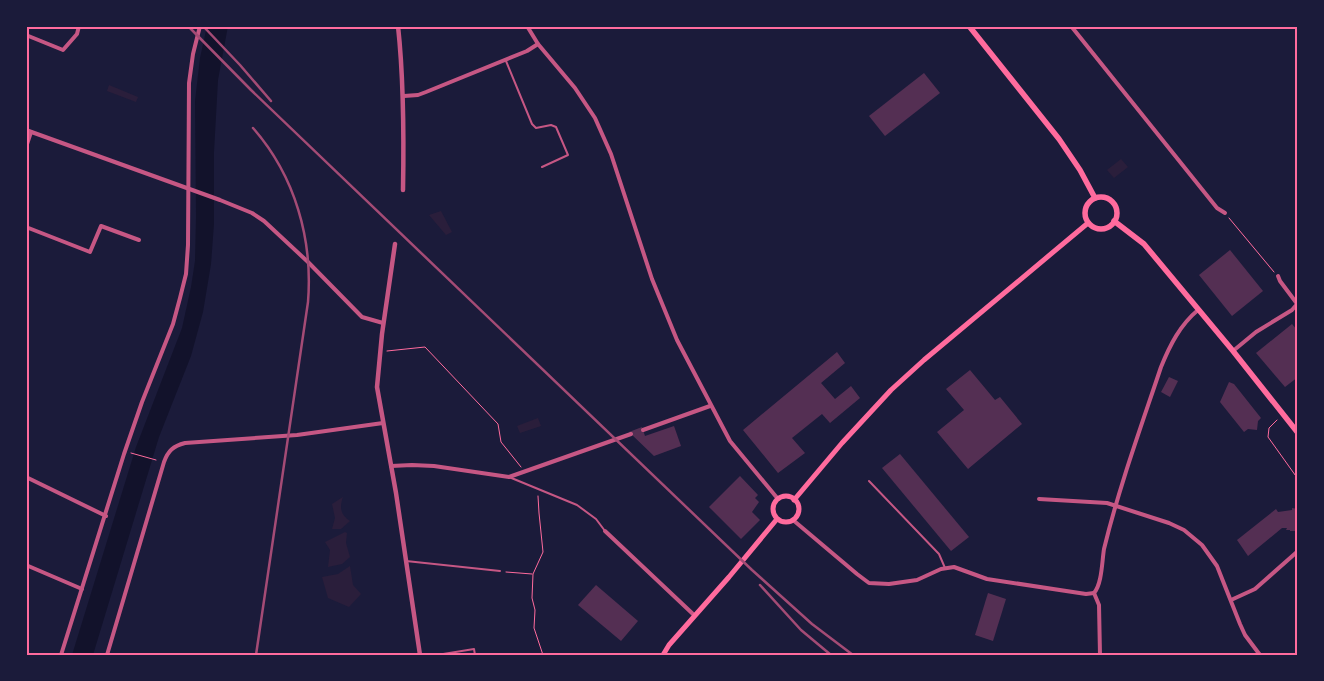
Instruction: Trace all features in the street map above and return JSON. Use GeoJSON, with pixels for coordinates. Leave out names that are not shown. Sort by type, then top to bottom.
{"type":"FeatureCollection","features":[{"type":"Feature","properties":{"kind":"main road"},"geometry":{"type":"LineString","coordinates":[[972,27],[1059,139],[1080,170],[1095,198]]}},
{"type":"Feature","properties":{"kind":"main road"},"geometry":{"type":"LineString","coordinates":[[1101,197],[1111,201],[1117,211],[1114,222],[1104,229],[1095,228],[1088,223],[1086,218],[1088,204],[1095,198],[1101,197]]}},
{"type":"Feature","properties":{"kind":"main road"},"geometry":{"type":"LineString","coordinates":[[1114,222],[1144,244],[1298,433]]}},
{"type":"Feature","properties":{"kind":"main road"},"geometry":{"type":"LineString","coordinates":[[794,500],[842,443],[891,390],[924,360],[1088,223]]}},
{"type":"Feature","properties":{"kind":"main road"},"geometry":{"type":"LineString","coordinates":[[786,496],[794,500],[798,505],[798,512],[793,520],[785,522],[777,519],[773,509],[774,503],[786,496]]}},
{"type":"Feature","properties":{"kind":"main road"},"geometry":{"type":"LineString","coordinates":[[663,655],[694,615],[735,570],[777,519]]}},
{"type":"Feature","properties":{"kind":"street"},"geometry":{"type":"LineString","coordinates":[[26,35],[63,50],[77,34],[79,26]]}},
{"type":"Feature","properties":{"kind":"street"},"geometry":{"type":"LineString","coordinates":[[61,655],[124,454],[173,324],[186,274],[191,189],[189,83],[193,54],[200,26]]}},
{"type":"Feature","properties":{"kind":"street"},"geometry":{"type":"LineString","coordinates":[[398,26],[404,96],[403,190]]}},
{"type":"Feature","properties":{"kind":"street"},"geometry":{"type":"LineString","coordinates":[[527,26],[538,44],[587,104],[605,138],[661,302],[677,340],[710,406],[736,450],[778,499]]}},
{"type":"Feature","properties":{"kind":"street"},"geometry":{"type":"LineString","coordinates":[[1071,26],[1217,208],[1225,213]]}},
{"type":"Feature","properties":{"kind":"street"},"geometry":{"type":"LineString","coordinates":[[404,96],[418,95],[527,51],[538,44]]}},
{"type":"Feature","properties":{"kind":"street"},"geometry":{"type":"LineString","coordinates":[[26,130],[245,210],[264,221],[308,262],[362,317],[383,323]]}},
{"type":"Feature","properties":{"kind":"street"},"geometry":{"type":"LineString","coordinates":[[26,147],[31,132]]}},
{"type":"Feature","properties":{"kind":"street"},"geometry":{"type":"LineString","coordinates":[[26,227],[90,252],[101,226],[139,240]]}},
{"type":"Feature","properties":{"kind":"street"},"geometry":{"type":"LineString","coordinates":[[395,244],[383,323],[377,387],[420,655]]}},
{"type":"Feature","properties":{"kind":"street"},"geometry":{"type":"LineString","coordinates":[[1232,351],[1256,332],[1292,310],[1298,304],[1278,276]]}},
{"type":"Feature","properties":{"kind":"street"},"geometry":{"type":"LineString","coordinates":[[1094,593],[1099,585],[1105,548],[1117,506],[1165,356],[1179,330],[1198,310]]}},
{"type":"Feature","properties":{"kind":"street"},"geometry":{"type":"LineString","coordinates":[[643,430],[710,406]]}},
{"type":"Feature","properties":{"kind":"street"},"geometry":{"type":"LineString","coordinates":[[107,655],[164,462],[174,447],[185,443],[297,435],[383,423]]}},
{"type":"Feature","properties":{"kind":"street"},"geometry":{"type":"LineString","coordinates":[[391,466],[434,466],[509,477],[632,434]]}},
{"type":"Feature","properties":{"kind":"street"},"geometry":{"type":"LineString","coordinates":[[26,477],[106,516]]}},
{"type":"Feature","properties":{"kind":"street"},"geometry":{"type":"LineString","coordinates":[[1039,500],[1108,503],[1169,523],[1192,537],[1210,554],[1217,566],[1245,635],[1260,655]]}},
{"type":"Feature","properties":{"kind":"street"},"geometry":{"type":"LineString","coordinates":[[793,520],[869,582],[882,584],[912,581],[945,568],[958,568],[987,579],[1086,594],[1094,593]]}},
{"type":"Feature","properties":{"kind":"street"},"geometry":{"type":"LineString","coordinates":[[605,531],[694,615]]}},
{"type":"Feature","properties":{"kind":"street"},"geometry":{"type":"LineString","coordinates":[[1230,600],[1254,589],[1298,552]]}},
{"type":"Feature","properties":{"kind":"street"},"geometry":{"type":"LineString","coordinates":[[26,565],[82,589]]}},
{"type":"Feature","properties":{"kind":"street"},"geometry":{"type":"LineString","coordinates":[[1094,593],[1099,605],[1100,655]]}},
{"type":"Feature","properties":{"kind":"lane"},"geometry":{"type":"LineString","coordinates":[[506,59],[532,124],[536,128],[551,125],[556,127],[568,155],[542,168]]}},
{"type":"Feature","properties":{"kind":"lane"},"geometry":{"type":"LineString","coordinates":[[509,477],[577,505],[596,519],[605,531]]}},
{"type":"Feature","properties":{"kind":"lane"},"geometry":{"type":"LineString","coordinates":[[869,481],[939,554],[945,568]]}},
{"type":"Feature","properties":{"kind":"lane"},"geometry":{"type":"LineString","coordinates":[[406,561],[500,571]]}},
{"type":"Feature","properties":{"kind":"lane"},"geometry":{"type":"LineString","coordinates":[[437,655],[474,649],[475,655]]}},
{"type":"Feature","properties":{"kind":"path"},"geometry":{"type":"LineString","coordinates":[[1225,213],[1278,276]]}},
{"type":"Feature","properties":{"kind":"path"},"geometry":{"type":"LineString","coordinates":[[387,351],[425,347],[498,424],[501,442],[524,471]]}},
{"type":"Feature","properties":{"kind":"path"},"geometry":{"type":"LineString","coordinates":[[1277,420],[1269,428],[1268,437],[1298,478]]}},
{"type":"Feature","properties":{"kind":"path"},"geometry":{"type":"LineString","coordinates":[[131,453],[156,460]]}},
{"type":"Feature","properties":{"kind":"path"},"geometry":{"type":"LineString","coordinates":[[538,489],[543,552],[533,574],[532,598],[535,610],[534,628],[543,655]]}},
{"type":"Feature","properties":{"kind":"path"},"geometry":{"type":"LineString","coordinates":[[500,571],[533,574]]}},
{"type":"Feature","properties":{"kind":"shaded area"},"geometry":{"type":"Polygon","coordinates":[[[207,26],[228,26],[218,80],[214,152],[214,224],[211,264],[203,312],[191,356],[159,437],[93,655],[72,655],[136,447],[182,328],[191,287],[195,261],[196,216],[195,101],[200,58],[207,26]]]}},
{"type":"Feature","properties":{"kind":"shaded area"},"geometry":{"type":"Polygon","coordinates":[[[109,85],[138,97],[136,102],[107,91],[109,85]]]}},
{"type":"Feature","properties":{"kind":"shaded area"},"geometry":{"type":"Polygon","coordinates":[[[1121,159],[1128,167],[1114,178],[1107,170],[1121,159]]]}},
{"type":"Feature","properties":{"kind":"shaded area"},"geometry":{"type":"Polygon","coordinates":[[[441,211],[452,232],[446,235],[429,215],[441,211]]]}},
{"type":"Feature","properties":{"kind":"shaded area"},"geometry":{"type":"Polygon","coordinates":[[[538,418],[541,426],[520,433],[517,426],[538,418]]]}},
{"type":"Feature","properties":{"kind":"shaded area"},"geometry":{"type":"Polygon","coordinates":[[[343,497],[342,511],[350,521],[341,529],[332,529],[335,518],[332,504],[343,497]]]}},
{"type":"Feature","properties":{"kind":"shaded area"},"geometry":{"type":"Polygon","coordinates":[[[345,532],[347,533],[346,543],[350,557],[342,564],[328,567],[330,550],[325,542],[345,532]]]}},
{"type":"Feature","properties":{"kind":"shaded area"},"geometry":{"type":"Polygon","coordinates":[[[350,566],[353,585],[361,594],[349,607],[328,598],[322,577],[338,574],[350,566]]]}},
{"type":"Feature","properties":{"kind":"building"},"geometry":{"type":"Polygon","coordinates":[[[924,73],[940,93],[885,136],[869,116],[924,73]]]}},
{"type":"Feature","properties":{"kind":"building"},"geometry":{"type":"Polygon","coordinates":[[[1230,250],[1263,291],[1232,316],[1199,275],[1230,250]]]}},
{"type":"Feature","properties":{"kind":"building"},"geometry":{"type":"Polygon","coordinates":[[[1292,324],[1298,331],[1298,377],[1285,387],[1256,353],[1292,324]]]}},
{"type":"Feature","properties":{"kind":"building"},"geometry":{"type":"Polygon","coordinates":[[[837,352],[845,363],[821,383],[835,399],[851,386],[860,398],[830,423],[822,414],[792,438],[805,453],[778,473],[743,430],[837,352]]]}},
{"type":"Feature","properties":{"kind":"building"},"geometry":{"type":"Polygon","coordinates":[[[970,370],[995,400],[1000,397],[1022,424],[968,469],[937,432],[964,410],[946,389],[970,370]]]}},
{"type":"Feature","properties":{"kind":"building"},"geometry":{"type":"Polygon","coordinates":[[[1169,377],[1178,381],[1170,397],[1161,392],[1169,377]]]}},
{"type":"Feature","properties":{"kind":"building"},"geometry":{"type":"Polygon","coordinates":[[[1229,382],[1234,384],[1261,418],[1258,421],[1257,430],[1248,429],[1244,432],[1220,402],[1229,382]]]}},
{"type":"Feature","properties":{"kind":"building"},"geometry":{"type":"Polygon","coordinates":[[[674,426],[681,446],[654,456],[629,432],[642,427],[645,436],[674,426]]]}},
{"type":"Feature","properties":{"kind":"building"},"geometry":{"type":"Polygon","coordinates":[[[900,454],[969,537],[951,551],[882,468],[900,454]]]}},
{"type":"Feature","properties":{"kind":"building"},"geometry":{"type":"Polygon","coordinates":[[[740,476],[758,495],[755,498],[759,502],[752,512],[760,520],[741,539],[709,507],[740,476]]]}},
{"type":"Feature","properties":{"kind":"building"},"geometry":{"type":"Polygon","coordinates":[[[1292,508],[1298,509],[1298,531],[1282,528],[1248,556],[1237,540],[1276,509],[1278,512],[1292,510],[1292,508]]]}},
{"type":"Feature","properties":{"kind":"building"},"geometry":{"type":"Polygon","coordinates":[[[596,585],[638,621],[621,641],[578,605],[596,585]]]}},
{"type":"Feature","properties":{"kind":"building"},"geometry":{"type":"Polygon","coordinates":[[[988,593],[1006,599],[993,641],[975,635],[988,593]]]}},
{"type":"Feature","properties":{"kind":"railway"},"geometry":{"type":"LineString","coordinates":[[188,26],[251,90],[752,570],[812,624],[853,655]]}},
{"type":"Feature","properties":{"kind":"railway"},"geometry":{"type":"LineString","coordinates":[[203,26],[271,101]]}},
{"type":"Feature","properties":{"kind":"railway"},"geometry":{"type":"LineString","coordinates":[[253,128],[268,147],[280,167],[298,209],[304,232],[309,278],[308,302],[256,655]]}},
{"type":"Feature","properties":{"kind":"railway"},"geometry":{"type":"LineString","coordinates":[[760,585],[801,630],[831,655]]}}]}
